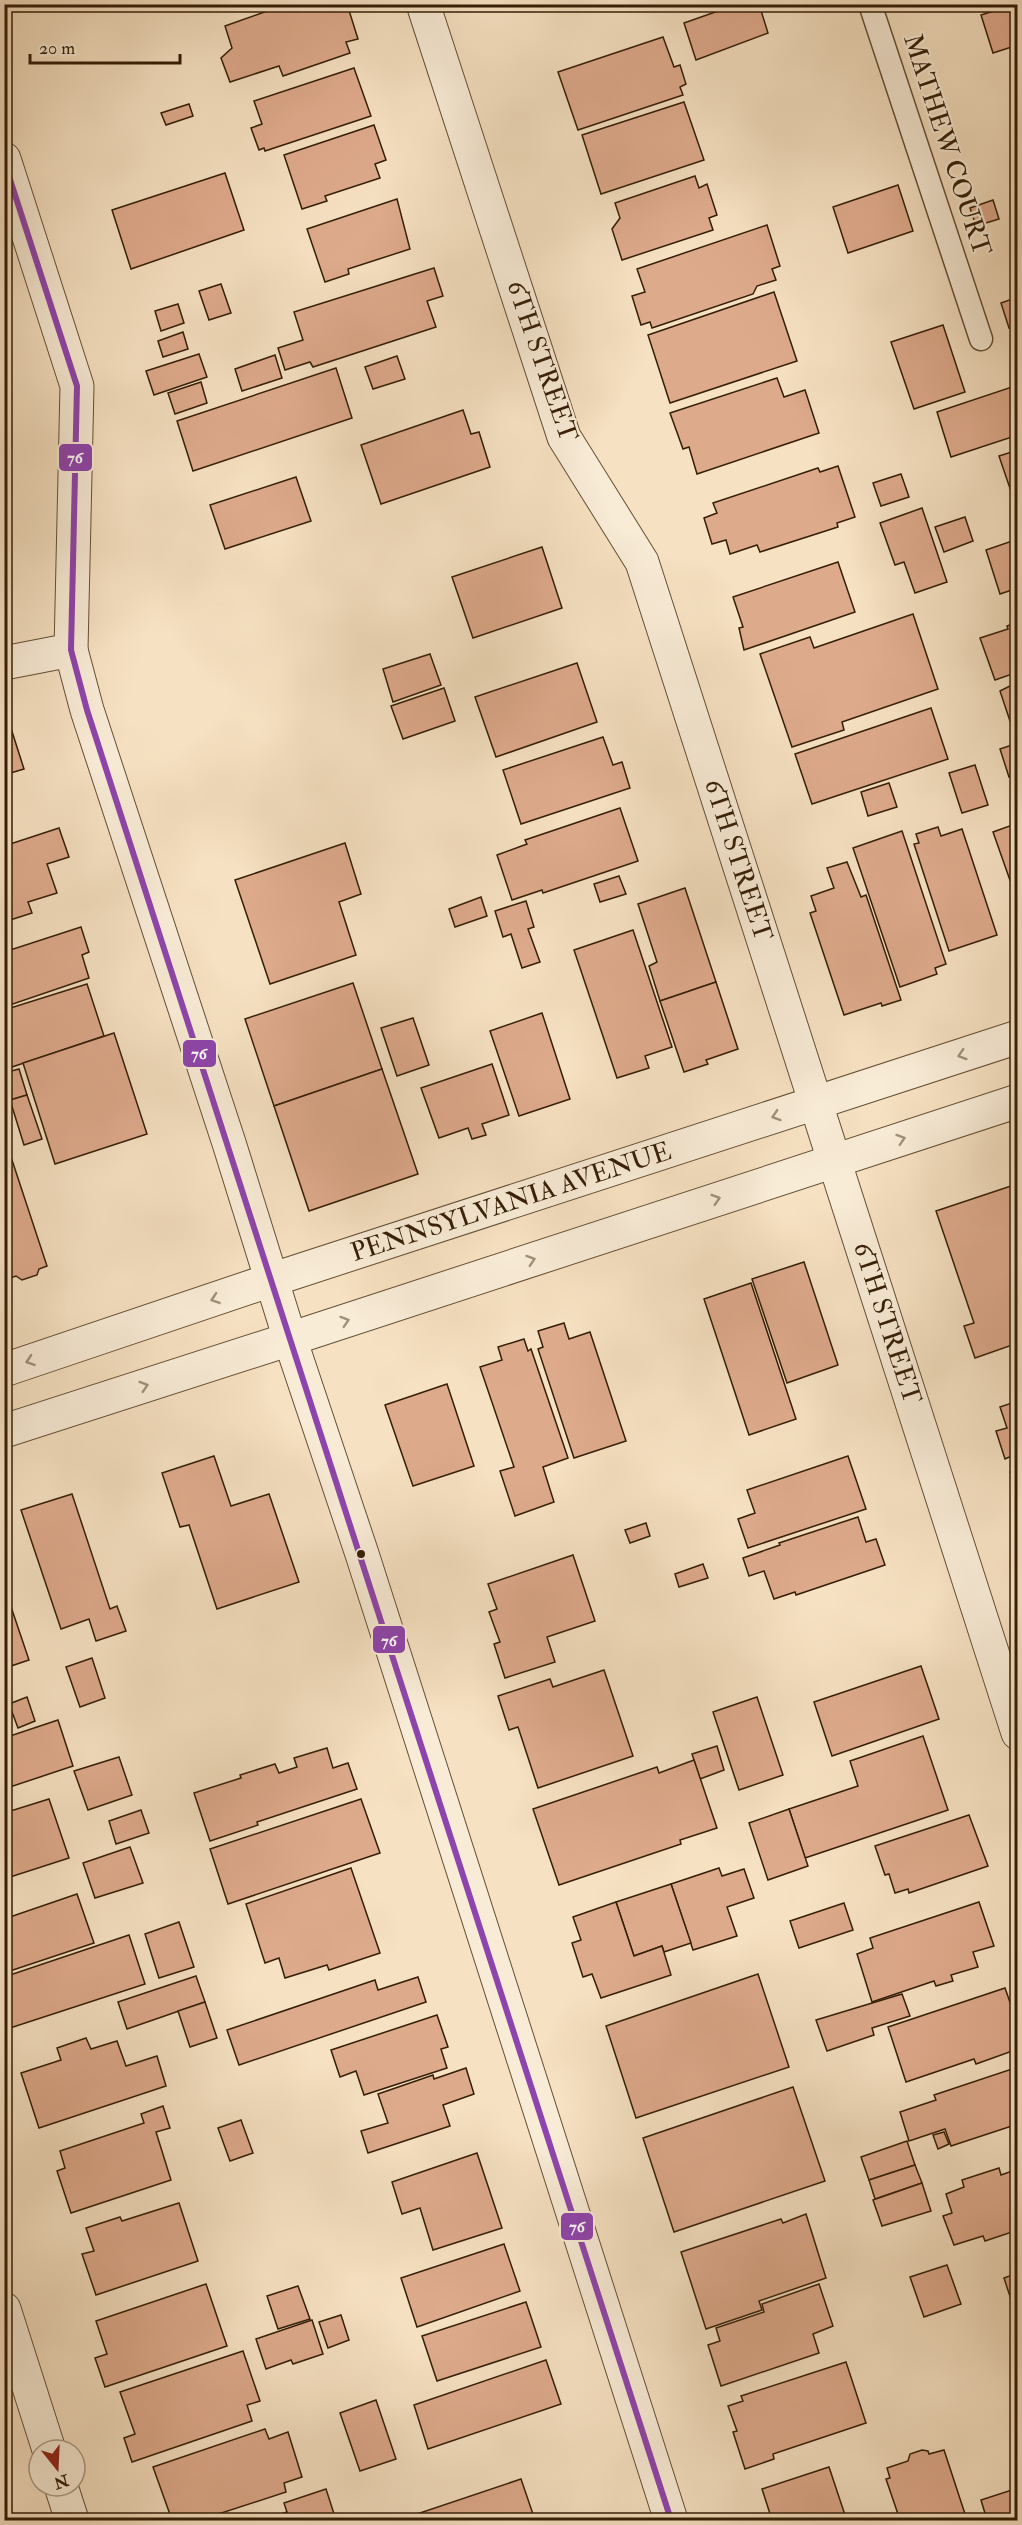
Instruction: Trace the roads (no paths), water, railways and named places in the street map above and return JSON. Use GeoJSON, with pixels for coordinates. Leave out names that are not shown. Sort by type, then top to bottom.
{"type":"FeatureCollection","features":[{"type":"Feature","properties":{"kind":"street","name":"6TH STREET"},"geometry":{"type":"LineString","coordinates":[[423,4],[564,437],[642,562],[1017,1733]]}},
{"type":"Feature","properties":{"kind":"street"},"geometry":{"type":"LineString","coordinates":[[4,159],[77,386],[71,650],[87,710],[229,1143],[270,1280],[362,1554],[671,2520]]}},
{"type":"Feature","properties":{"kind":"street"},"geometry":{"type":"LineString","coordinates":[[4,663],[71,650]]}},
{"type":"Feature","properties":{"kind":"street","name":"PENNSYLVANIA AVENUE"},"geometry":{"type":"LineString","coordinates":[[4,1370],[270,1280],[1017,1037]]}},
{"type":"Feature","properties":{"kind":"street"},"geometry":{"type":"LineString","coordinates":[[4,1431],[1017,1101]]}},
{"type":"Feature","properties":{"kind":"street"},"geometry":{"type":"LineString","coordinates":[[4,2309],[45,2438]]}},
{"type":"Feature","properties":{"kind":"street"},"geometry":{"type":"LineString","coordinates":[[65,2498],[72,2520]]}},
{"type":"Feature","properties":{"kind":"lane","name":"MATHEW COURT"},"geometry":{"type":"LineString","coordinates":[[870,4],[981,339]]}}]}
